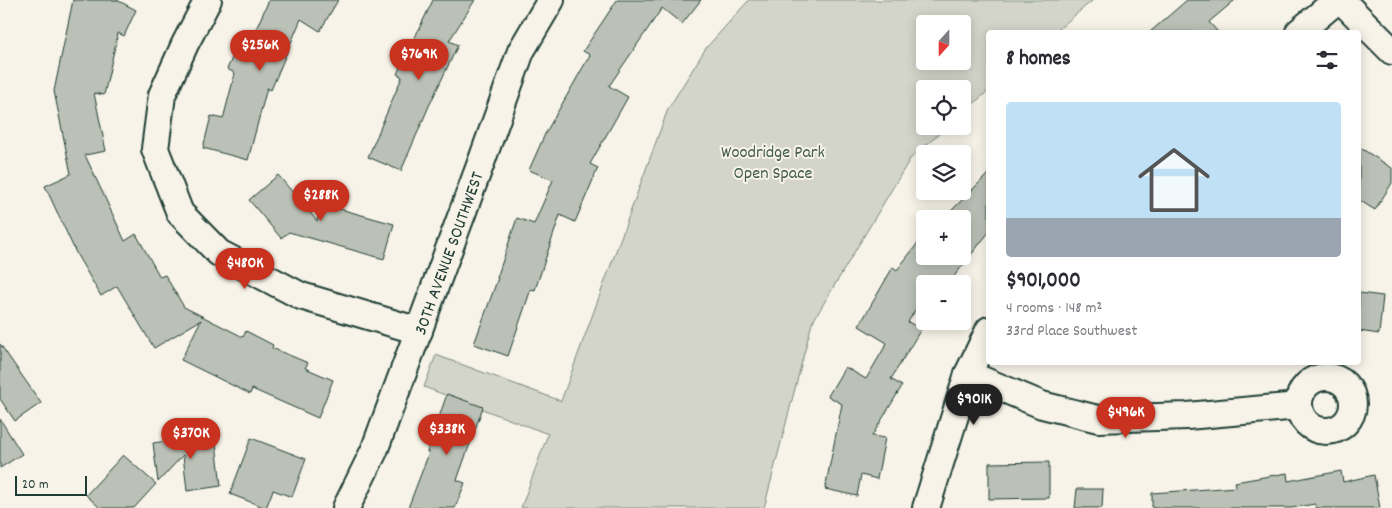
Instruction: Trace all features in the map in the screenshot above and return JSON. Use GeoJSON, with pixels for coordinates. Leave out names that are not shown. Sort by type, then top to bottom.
{"type":"FeatureCollection","features":[{"type":"Feature","properties":{"kind":"street"},"geometry":{"type":"LineString","coordinates":[[208,0],[185,44],[162,95],[155,149],[180,213],[218,253],[302,296],[419,331]]}},
{"type":"Feature","properties":{"kind":"street","name":"30TH AVENUE SOUTHWEST"},"geometry":{"type":"LineString","coordinates":[[346,508],[374,451],[521,51],[552,0]]}},
{"type":"Feature","properties":{"kind":"street"},"geometry":{"type":"LineString","coordinates":[[1301,30],[1337,0]]}},
{"type":"Feature","properties":{"kind":"street"},"geometry":{"type":"LineString","coordinates":[[1341,0],[1392,51]]}},
{"type":"Feature","properties":{"kind":"street"},"geometry":{"type":"LineString","coordinates":[[926,508],[968,374],[986,336]]}},
{"type":"Feature","properties":{"kind":"street"},"geometry":{"type":"LineString","coordinates":[[968,374],[1042,405],[1098,419],[1187,416],[1299,406]]}},
{"type":"Feature","properties":{"kind":"green space","name":"Woodridge Park Open Space"},"geometry":{"type":"Polygon","coordinates":[[[749,0],[1093,0],[1057,30],[986,30],[986,93],[971,106],[971,80],[916,80],[916,135],[938,135],[926,145],[916,145],[916,154],[910,159],[812,323],[764,508],[521,508],[548,434],[424,387],[436,355],[561,401],[668,109],[706,48],[749,0]]]}},
{"type":"Feature","properties":{"kind":"building"},"geometry":{"type":"Polygon","coordinates":[[[73,0],[117,0],[136,10],[124,36],[118,33],[104,95],[94,93],[106,151],[85,155],[125,241],[136,234],[160,277],[165,275],[184,307],[243,337],[246,331],[273,345],[272,348],[308,363],[305,368],[333,380],[318,418],[252,389],[250,394],[181,360],[201,320],[154,348],[117,286],[101,296],[77,255],[45,186],[71,174],[54,91],[73,0]]]}},
{"type":"Feature","properties":{"kind":"building"},"geometry":{"type":"Polygon","coordinates":[[[269,0],[338,0],[320,31],[301,19],[271,90],[267,88],[248,160],[203,148],[211,116],[223,119],[235,73],[227,69],[239,43],[248,47],[269,0]]]}},
{"type":"Feature","properties":{"kind":"building"},"geometry":{"type":"Polygon","coordinates":[[[433,0],[475,0],[449,41],[458,45],[401,171],[368,157],[402,77],[397,74],[433,0]]]}},
{"type":"Feature","properties":{"kind":"building"},"geometry":{"type":"Polygon","coordinates":[[[617,0],[701,0],[682,24],[662,8],[609,86],[628,97],[590,164],[598,168],[575,222],[560,215],[535,290],[531,289],[508,356],[474,344],[517,218],[534,224],[553,180],[529,170],[545,134],[590,55],[583,51],[617,0]]]}},
{"type":"Feature","properties":{"kind":"building"},"geometry":{"type":"Polygon","coordinates":[[[1187,0],[1235,0],[1209,22],[1216,30],[1152,30],[1187,0]]]}},
{"type":"Feature","properties":{"kind":"building"},"geometry":{"type":"Polygon","coordinates":[[[1361,148],[1392,168],[1392,183],[1375,210],[1361,201],[1361,148]]]}},
{"type":"Feature","properties":{"kind":"building"},"geometry":{"type":"Polygon","coordinates":[[[278,175],[317,221],[322,204],[394,224],[384,259],[289,232],[281,238],[249,200],[278,175]]]}},
{"type":"Feature","properties":{"kind":"building"},"geometry":{"type":"Polygon","coordinates":[[[986,176],[986,236],[971,255],[971,210],[952,210],[962,200],[971,200],[971,191],[986,176]]]}},
{"type":"Feature","properties":{"kind":"building"},"geometry":{"type":"Polygon","coordinates":[[[916,246],[916,265],[963,265],[955,275],[916,275],[916,309],[908,322],[916,326],[916,330],[920,330],[891,379],[902,386],[872,436],[885,438],[877,479],[861,475],[857,496],[825,489],[842,404],[828,396],[845,367],[866,379],[887,343],[859,326],[893,267],[897,270],[916,246]]]}},
{"type":"Feature","properties":{"kind":"building"},"geometry":{"type":"Polygon","coordinates":[[[1361,293],[1383,296],[1379,334],[1361,331],[1361,293]]]}},
{"type":"Feature","properties":{"kind":"building"},"geometry":{"type":"Polygon","coordinates":[[[0,344],[41,403],[15,421],[0,399],[0,344]]]}},
{"type":"Feature","properties":{"kind":"building"},"geometry":{"type":"Polygon","coordinates":[[[447,394],[483,407],[457,480],[465,483],[455,508],[408,508],[429,453],[427,452],[447,394]]]}},
{"type":"Feature","properties":{"kind":"building"},"geometry":{"type":"Polygon","coordinates":[[[0,419],[22,454],[0,468],[0,419]]]}},
{"type":"Feature","properties":{"kind":"building"},"geometry":{"type":"Polygon","coordinates":[[[215,434],[221,486],[187,491],[183,455],[158,482],[153,443],[215,434]]]}},
{"type":"Feature","properties":{"kind":"building"},"geometry":{"type":"Polygon","coordinates":[[[251,438],[306,459],[292,497],[273,490],[266,508],[230,494],[251,438]]]}},
{"type":"Feature","properties":{"kind":"building"},"geometry":{"type":"Polygon","coordinates":[[[123,455],[156,484],[134,508],[100,508],[86,495],[123,455]]]}},
{"type":"Feature","properties":{"kind":"building"},"geometry":{"type":"Polygon","coordinates":[[[1049,462],[1049,498],[989,499],[989,463],[1049,462]]]}},
{"type":"Feature","properties":{"kind":"building"},"geometry":{"type":"Polygon","coordinates":[[[1341,471],[1343,482],[1374,475],[1380,508],[1316,508],[1315,504],[1291,508],[1152,508],[1152,493],[1236,487],[1235,482],[1287,473],[1288,481],[1341,471]]]}},
{"type":"Feature","properties":{"kind":"building"},"geometry":{"type":"Polygon","coordinates":[[[1077,489],[1103,489],[1102,508],[1075,508],[1077,489]]]}}]}
